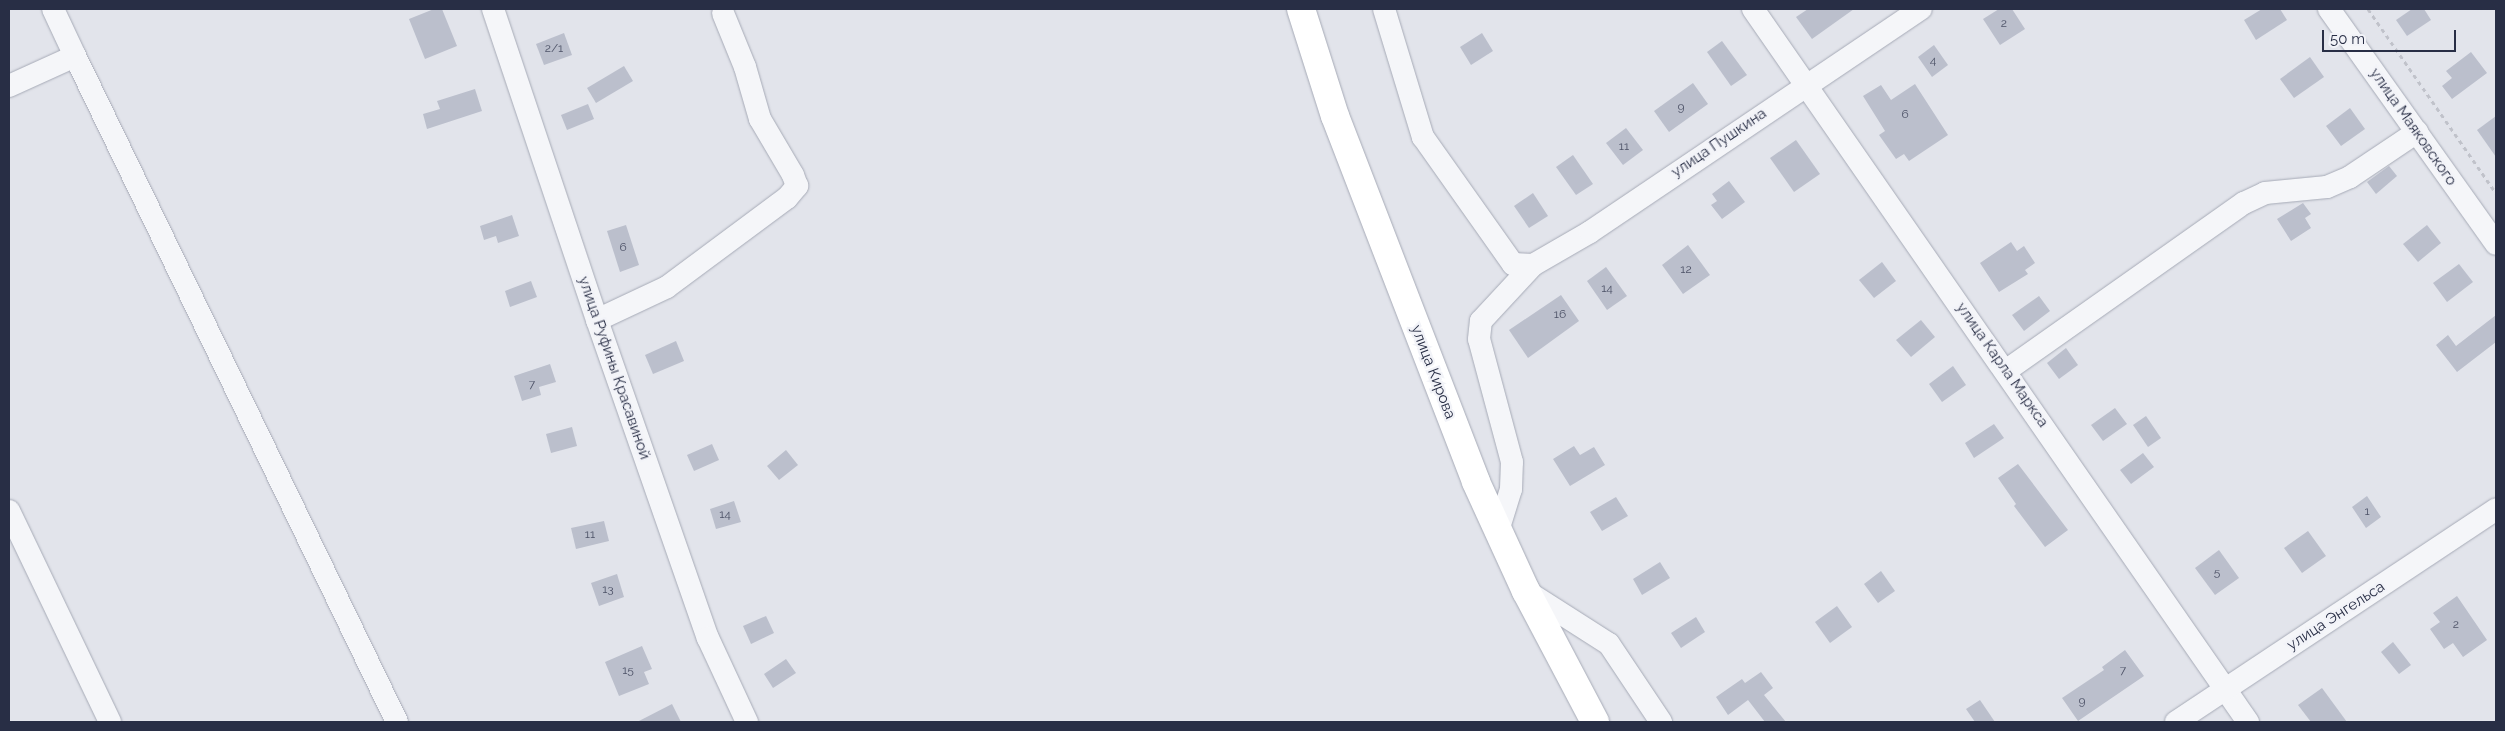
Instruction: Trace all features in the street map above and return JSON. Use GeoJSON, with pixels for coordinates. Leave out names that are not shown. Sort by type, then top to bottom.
{"type":"FeatureCollection","features":[{"type":"Feature","properties":{"kind":"main road","name":"улица Кирова"},"geometry":{"type":"LineString","coordinates":[[1301,9],[1335,116],[1476,482],[1526,591],[1595,722]]}},
{"type":"Feature","properties":{"kind":"street"},"geometry":{"type":"LineString","coordinates":[[53,9],[397,722]]}},
{"type":"Feature","properties":{"kind":"street","name":"улица Руфины Красавиной"},"geometry":{"type":"LineString","coordinates":[[494,9],[597,320],[708,638],[747,722]]}},
{"type":"Feature","properties":{"kind":"street"},"geometry":{"type":"LineString","coordinates":[[1384,9],[1422,137],[1523,265]]}},
{"type":"Feature","properties":{"kind":"street","name":"улица Карла Маркса"},"geometry":{"type":"LineString","coordinates":[[1753,9],[2007,370],[2248,722]]}},
{"type":"Feature","properties":{"kind":"street","name":"улица Пушкина"},"geometry":{"type":"LineString","coordinates":[[1498,531],[1511,489],[1512,462],[1479,339],[1481,320],[1523,265],[1590,232],[1806,84],[1921,9]]}},
{"type":"Feature","properties":{"kind":"street","name":"улица Маяковского"},"geometry":{"type":"LineString","coordinates":[[2329,9],[2496,244]]}},
{"type":"Feature","properties":{"kind":"street"},"geometry":{"type":"LineString","coordinates":[[597,320],[667,287],[787,198],[797,186],[793,175],[760,119],[745,67],[723,13]]}},
{"type":"Feature","properties":{"kind":"street"},"geometry":{"type":"LineString","coordinates":[[9,86],[75,56]]}},
{"type":"Feature","properties":{"kind":"street"},"geometry":{"type":"LineString","coordinates":[[2007,370],[2244,203],[2265,193],[2327,187],[2350,177],[2417,132]]}},
{"type":"Feature","properties":{"kind":"street","name":"улица Энгельса"},"geometry":{"type":"LineString","coordinates":[[2176,722],[2496,509]]}},
{"type":"Feature","properties":{"kind":"street"},"geometry":{"type":"LineString","coordinates":[[9,511],[110,722]]}},
{"type":"Feature","properties":{"kind":"street"},"geometry":{"type":"LineString","coordinates":[[1526,591],[1609,644],[1661,722]]}},
{"type":"Feature","properties":{"kind":"path"},"geometry":{"type":"LineString","coordinates":[[2368,9],[2496,193]]}},
{"type":"Feature","properties":{"kind":"building"},"geometry":{"type":"Polygon","coordinates":[[[434,9],[442,9],[457,46],[425,59],[409,19],[434,9]]]}},
{"type":"Feature","properties":{"kind":"building"},"geometry":{"type":"Polygon","coordinates":[[[1808,9],[1854,9],[1812,39],[1796,17],[1808,9]]]}},
{"type":"Feature","properties":{"kind":"building"},"geometry":{"type":"Polygon","coordinates":[[[1999,9],[2012,9],[2025,29],[2000,45],[1983,19],[1999,9]]]}},
{"type":"Feature","properties":{"kind":"building"},"geometry":{"type":"Polygon","coordinates":[[[2262,9],[2280,9],[2287,20],[2256,40],[2244,20],[2262,9]]]}},
{"type":"Feature","properties":{"kind":"building"},"geometry":{"type":"Polygon","coordinates":[[[2412,9],[2424,9],[2431,20],[2407,36],[2396,20],[2412,9]]]}},
{"type":"Feature","properties":{"kind":"building"},"geometry":{"type":"Polygon","coordinates":[[[564,33],[572,55],[544,65],[536,44],[564,33]]]}},
{"type":"Feature","properties":{"kind":"building"},"geometry":{"type":"Polygon","coordinates":[[[1482,33],[1493,51],[1471,65],[1460,47],[1482,33]]]}},
{"type":"Feature","properties":{"kind":"building"},"geometry":{"type":"Polygon","coordinates":[[[1722,41],[1747,75],[1731,86],[1707,52],[1722,41]]]}},
{"type":"Feature","properties":{"kind":"building"},"geometry":{"type":"Polygon","coordinates":[[[1934,45],[1948,65],[1932,77],[1918,57],[1934,45]]]}},
{"type":"Feature","properties":{"kind":"building"},"geometry":{"type":"Polygon","coordinates":[[[2471,52],[2487,73],[2452,99],[2442,86],[2452,78],[2446,71],[2471,52]]]}},
{"type":"Feature","properties":{"kind":"building"},"geometry":{"type":"Polygon","coordinates":[[[2310,57],[2324,77],[2294,98],[2280,79],[2310,57]]]}},
{"type":"Feature","properties":{"kind":"building"},"geometry":{"type":"Polygon","coordinates":[[[624,66],[633,81],[596,103],[587,88],[624,66]]]}},
{"type":"Feature","properties":{"kind":"building"},"geometry":{"type":"Polygon","coordinates":[[[1693,83],[1708,104],[1669,132],[1654,111],[1693,83]]]}},
{"type":"Feature","properties":{"kind":"building"},"geometry":{"type":"Polygon","coordinates":[[[1915,84],[1948,135],[1909,161],[1904,154],[1896,159],[1879,135],[1885,131],[1863,96],[1881,85],[1891,100],[1915,84]]]}},
{"type":"Feature","properties":{"kind":"building"},"geometry":{"type":"Polygon","coordinates":[[[475,89],[482,111],[427,129],[423,114],[440,109],[437,101],[475,89]]]}},
{"type":"Feature","properties":{"kind":"building"},"geometry":{"type":"Polygon","coordinates":[[[588,104],[594,119],[567,130],[561,115],[588,104]]]}},
{"type":"Feature","properties":{"kind":"building"},"geometry":{"type":"Polygon","coordinates":[[[2350,108],[2365,129],[2341,146],[2326,126],[2350,108]]]}},
{"type":"Feature","properties":{"kind":"building"},"geometry":{"type":"Polygon","coordinates":[[[2496,116],[2496,157],[2477,130],[2496,116]]]}},
{"type":"Feature","properties":{"kind":"building"},"geometry":{"type":"Polygon","coordinates":[[[1626,128],[1643,150],[1623,165],[1606,143],[1626,128]]]}},
{"type":"Feature","properties":{"kind":"building"},"geometry":{"type":"Polygon","coordinates":[[[1796,140],[1820,174],[1794,192],[1770,158],[1796,140]]]}},
{"type":"Feature","properties":{"kind":"building"},"geometry":{"type":"Polygon","coordinates":[[[1573,155],[1593,184],[1576,195],[1556,167],[1573,155]]]}},
{"type":"Feature","properties":{"kind":"building"},"geometry":{"type":"Polygon","coordinates":[[[2389,166],[2397,176],[2376,194],[2367,182],[2389,166]]]}},
{"type":"Feature","properties":{"kind":"building"},"geometry":{"type":"Polygon","coordinates":[[[1729,181],[1745,202],[1722,219],[1711,205],[1717,201],[1712,194],[1729,181]]]}},
{"type":"Feature","properties":{"kind":"building"},"geometry":{"type":"Polygon","coordinates":[[[1533,193],[1548,216],[1529,228],[1514,206],[1533,193]]]}},
{"type":"Feature","properties":{"kind":"building"},"geometry":{"type":"Polygon","coordinates":[[[2303,203],[2311,214],[2305,218],[2311,228],[2291,241],[2277,219],[2303,203]]]}},
{"type":"Feature","properties":{"kind":"building"},"geometry":{"type":"Polygon","coordinates":[[[512,215],[519,236],[498,243],[496,236],[484,240],[480,226],[512,215]]]}},
{"type":"Feature","properties":{"kind":"building"},"geometry":{"type":"Polygon","coordinates":[[[626,225],[639,265],[620,272],[607,231],[626,225]]]}},
{"type":"Feature","properties":{"kind":"building"},"geometry":{"type":"Polygon","coordinates":[[[2427,225],[2441,243],[2418,262],[2403,244],[2427,225]]]}},
{"type":"Feature","properties":{"kind":"building"},"geometry":{"type":"Polygon","coordinates":[[[2011,242],[2017,251],[2024,246],[2035,263],[2025,270],[2028,274],[1999,292],[1980,263],[2011,242]]]}},
{"type":"Feature","properties":{"kind":"building"},"geometry":{"type":"Polygon","coordinates":[[[1688,245],[1710,275],[1683,294],[1662,265],[1688,245]]]}},
{"type":"Feature","properties":{"kind":"building"},"geometry":{"type":"Polygon","coordinates":[[[1882,262],[1896,281],[1874,298],[1859,280],[1882,262]]]}},
{"type":"Feature","properties":{"kind":"building"},"geometry":{"type":"Polygon","coordinates":[[[2459,264],[2473,282],[2447,302],[2433,283],[2459,264]]]}},
{"type":"Feature","properties":{"kind":"building"},"geometry":{"type":"Polygon","coordinates":[[[1606,267],[1627,296],[1607,310],[1587,281],[1606,267]]]}},
{"type":"Feature","properties":{"kind":"building"},"geometry":{"type":"Polygon","coordinates":[[[531,281],[537,297],[510,307],[505,291],[531,281]]]}},
{"type":"Feature","properties":{"kind":"building"},"geometry":{"type":"Polygon","coordinates":[[[1561,295],[1579,321],[1528,358],[1509,330],[1561,295]]]}},
{"type":"Feature","properties":{"kind":"building"},"geometry":{"type":"Polygon","coordinates":[[[2039,296],[2050,311],[2024,331],[2012,315],[2039,296]]]}},
{"type":"Feature","properties":{"kind":"building"},"geometry":{"type":"Polygon","coordinates":[[[2496,315],[2496,342],[2457,372],[2436,345],[2448,335],[2456,346],[2496,315]]]}},
{"type":"Feature","properties":{"kind":"building"},"geometry":{"type":"Polygon","coordinates":[[[1921,320],[1935,337],[1911,357],[1896,340],[1921,320]]]}},
{"type":"Feature","properties":{"kind":"building"},"geometry":{"type":"Polygon","coordinates":[[[676,341],[684,361],[653,374],[645,355],[676,341]]]}},
{"type":"Feature","properties":{"kind":"building"},"geometry":{"type":"Polygon","coordinates":[[[2066,348],[2078,365],[2059,379],[2047,363],[2066,348]]]}},
{"type":"Feature","properties":{"kind":"building"},"geometry":{"type":"Polygon","coordinates":[[[550,364],[556,382],[539,387],[541,395],[522,401],[514,376],[550,364]]]}},
{"type":"Feature","properties":{"kind":"building"},"geometry":{"type":"Polygon","coordinates":[[[1953,366],[1966,385],[1942,402],[1929,384],[1953,366]]]}},
{"type":"Feature","properties":{"kind":"building"},"geometry":{"type":"Polygon","coordinates":[[[2115,408],[2127,424],[2103,441],[2091,425],[2115,408]]]}},
{"type":"Feature","properties":{"kind":"building"},"geometry":{"type":"Polygon","coordinates":[[[2146,416],[2161,438],[2148,447],[2133,425],[2146,416]]]}},
{"type":"Feature","properties":{"kind":"building"},"geometry":{"type":"Polygon","coordinates":[[[1994,424],[2004,438],[1974,458],[1965,443],[1994,424]]]}},
{"type":"Feature","properties":{"kind":"building"},"geometry":{"type":"Polygon","coordinates":[[[572,427],[577,446],[551,453],[546,434],[572,427]]]}},
{"type":"Feature","properties":{"kind":"building"},"geometry":{"type":"Polygon","coordinates":[[[712,444],[719,460],[694,471],[687,455],[712,444]]]}},
{"type":"Feature","properties":{"kind":"building"},"geometry":{"type":"Polygon","coordinates":[[[1574,446],[1580,455],[1594,447],[1605,465],[1570,486],[1553,459],[1574,446]]]}},
{"type":"Feature","properties":{"kind":"building"},"geometry":{"type":"Polygon","coordinates":[[[786,450],[798,465],[779,480],[767,466],[786,450]]]}},
{"type":"Feature","properties":{"kind":"building"},"geometry":{"type":"Polygon","coordinates":[[[2143,453],[2154,467],[2131,484],[2120,470],[2143,453]]]}},
{"type":"Feature","properties":{"kind":"building"},"geometry":{"type":"Polygon","coordinates":[[[2018,464],[2068,530],[2045,547],[2014,506],[2016,504],[1998,478],[2018,464]]]}},
{"type":"Feature","properties":{"kind":"building"},"geometry":{"type":"Polygon","coordinates":[[[2367,496],[2381,517],[2366,528],[2352,507],[2367,496]]]}},
{"type":"Feature","properties":{"kind":"building"},"geometry":{"type":"Polygon","coordinates":[[[1616,497],[1628,516],[1602,531],[1590,512],[1616,497]]]}},
{"type":"Feature","properties":{"kind":"building"},"geometry":{"type":"Polygon","coordinates":[[[734,501],[741,522],[716,529],[710,509],[734,501]]]}},
{"type":"Feature","properties":{"kind":"building"},"geometry":{"type":"Polygon","coordinates":[[[604,521],[609,541],[576,549],[571,528],[604,521]]]}},
{"type":"Feature","properties":{"kind":"building"},"geometry":{"type":"Polygon","coordinates":[[[2308,531],[2326,556],[2302,573],[2284,548],[2308,531]]]}},
{"type":"Feature","properties":{"kind":"building"},"geometry":{"type":"Polygon","coordinates":[[[2219,550],[2239,578],[2215,595],[2195,568],[2219,550]]]}},
{"type":"Feature","properties":{"kind":"building"},"geometry":{"type":"Polygon","coordinates":[[[1660,562],[1670,578],[1642,595],[1633,579],[1660,562]]]}},
{"type":"Feature","properties":{"kind":"building"},"geometry":{"type":"Polygon","coordinates":[[[1881,571],[1895,591],[1878,603],[1864,584],[1881,571]]]}},
{"type":"Feature","properties":{"kind":"building"},"geometry":{"type":"Polygon","coordinates":[[[617,574],[624,597],[599,606],[591,583],[617,574]]]}},
{"type":"Feature","properties":{"kind":"building"},"geometry":{"type":"Polygon","coordinates":[[[2457,596],[2487,640],[2463,657],[2453,643],[2444,649],[2430,629],[2440,622],[2433,613],[2457,596]]]}},
{"type":"Feature","properties":{"kind":"building"},"geometry":{"type":"Polygon","coordinates":[[[1837,606],[1852,627],[1830,643],[1815,622],[1837,606]]]}},
{"type":"Feature","properties":{"kind":"building"},"geometry":{"type":"Polygon","coordinates":[[[766,616],[774,633],[751,644],[743,626],[766,616]]]}},
{"type":"Feature","properties":{"kind":"building"},"geometry":{"type":"Polygon","coordinates":[[[1696,617],[1705,632],[1681,648],[1671,633],[1696,617]]]}},
{"type":"Feature","properties":{"kind":"building"},"geometry":{"type":"Polygon","coordinates":[[[2393,642],[2411,665],[2399,674],[2381,652],[2393,642]]]}},
{"type":"Feature","properties":{"kind":"building"},"geometry":{"type":"Polygon","coordinates":[[[642,646],[652,669],[644,672],[649,684],[619,696],[605,662],[642,646]]]}},
{"type":"Feature","properties":{"kind":"building"},"geometry":{"type":"Polygon","coordinates":[[[2125,650],[2144,676],[2078,721],[2062,698],[2104,670],[2102,667],[2125,650]]]}},
{"type":"Feature","properties":{"kind":"building"},"geometry":{"type":"Polygon","coordinates":[[[786,659],[796,673],[773,688],[764,674],[786,659]]]}},
{"type":"Feature","properties":{"kind":"building"},"geometry":{"type":"Polygon","coordinates":[[[1761,672],[1773,688],[1764,695],[1786,722],[1765,722],[1748,700],[1728,715],[1716,697],[1742,679],[1745,683],[1761,672]]]}},
{"type":"Feature","properties":{"kind":"building"},"geometry":{"type":"Polygon","coordinates":[[[2322,688],[2347,722],[2311,722],[2298,705],[2322,688]]]}},
{"type":"Feature","properties":{"kind":"building"},"geometry":{"type":"Polygon","coordinates":[[[1980,700],[1995,722],[1975,722],[1966,709],[1980,700]]]}},
{"type":"Feature","properties":{"kind":"building"},"geometry":{"type":"Polygon","coordinates":[[[672,704],[681,722],[637,722],[672,704]]]}}]}
